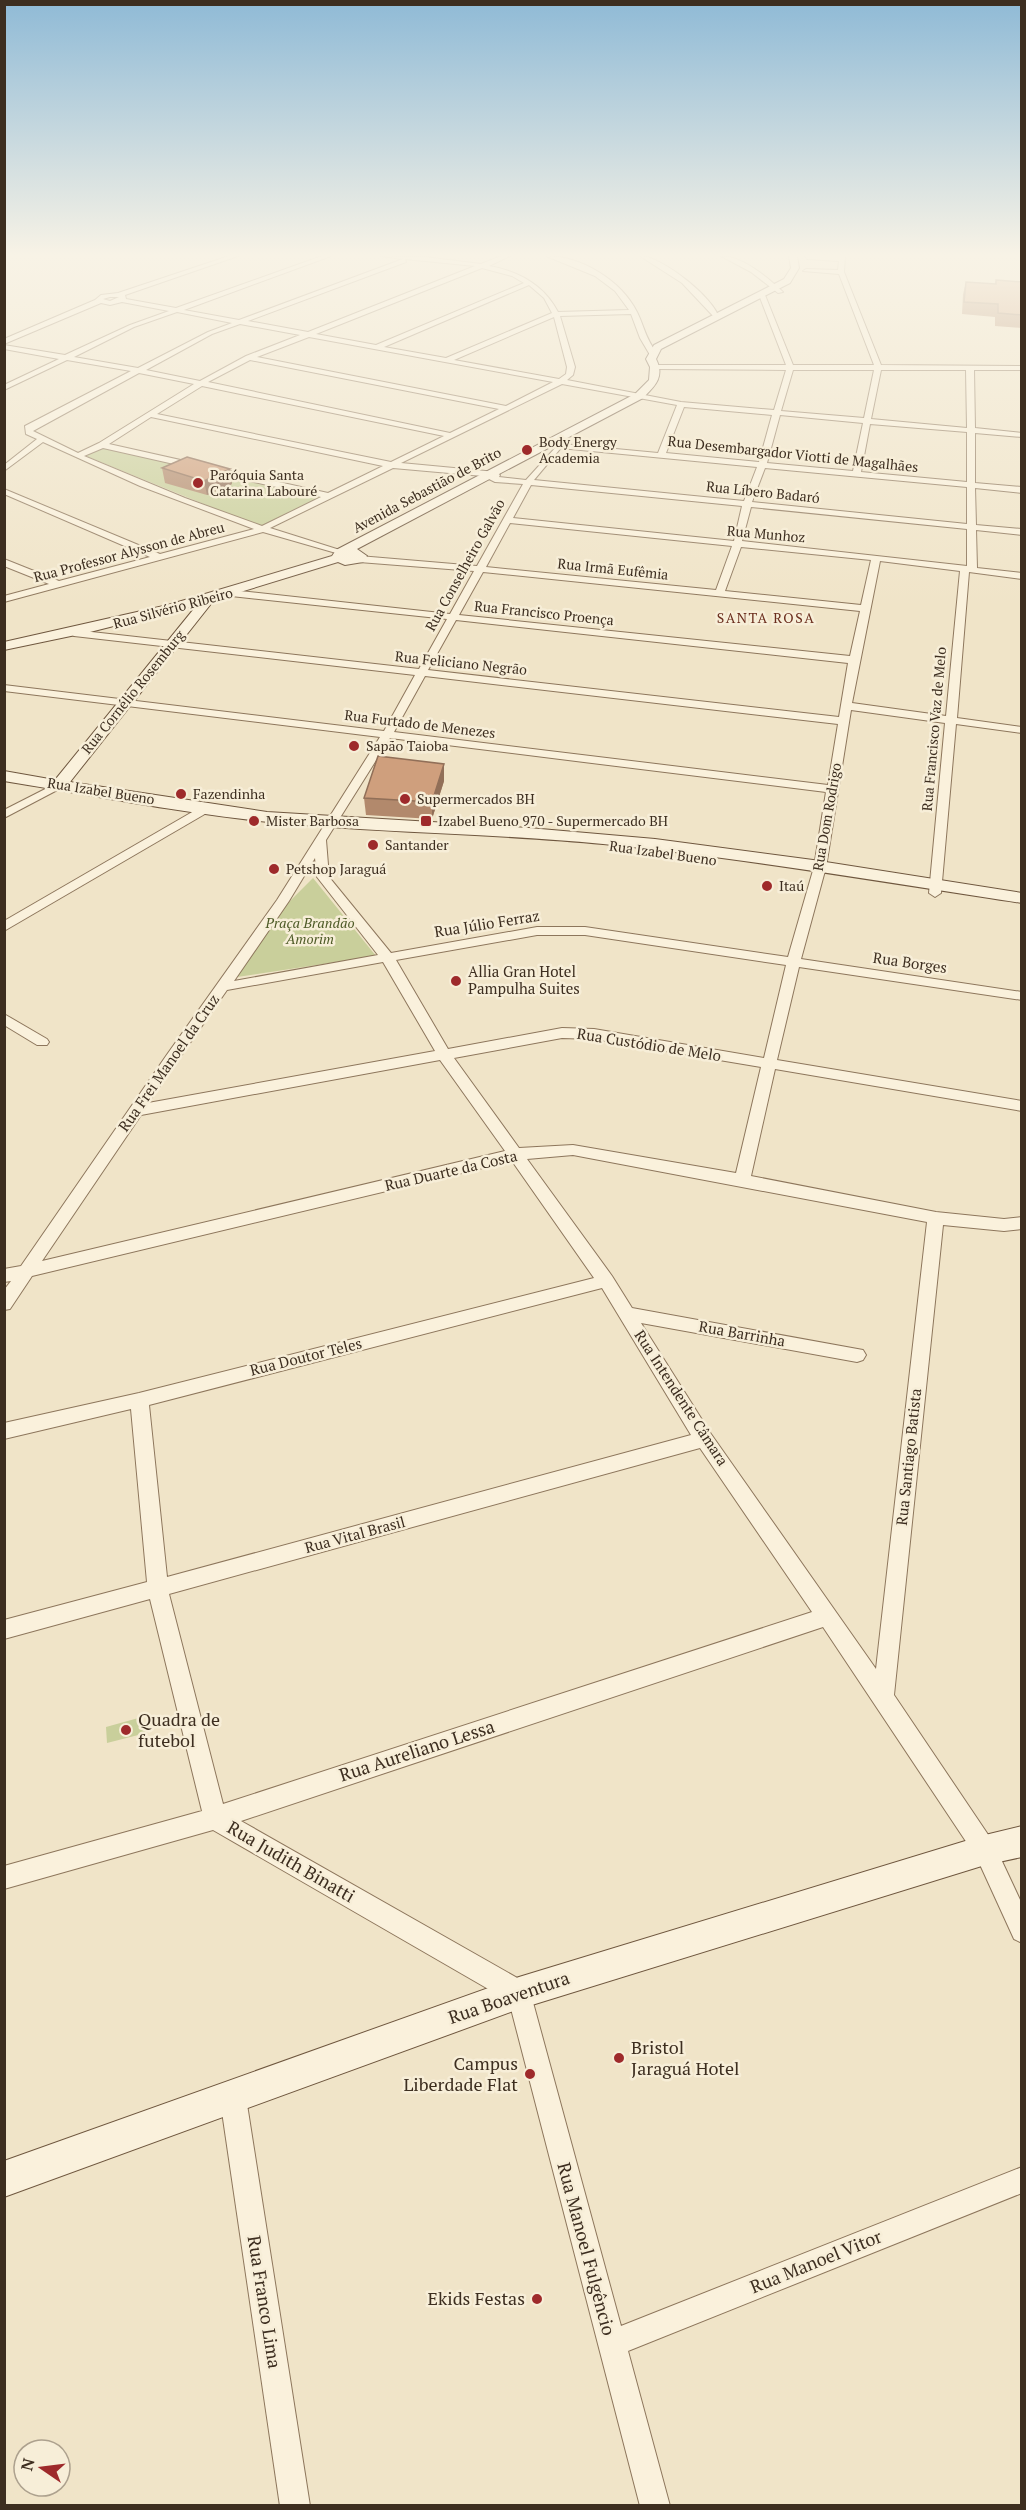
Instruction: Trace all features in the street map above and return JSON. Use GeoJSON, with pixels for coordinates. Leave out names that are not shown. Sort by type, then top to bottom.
{"type":"FeatureCollection","features":[{"type":"Feature","properties":{"kind":"street"},"geometry":{"type":"LineString","coordinates":[[4,388],[33,373]]}},
{"type":"Feature","properties":{"kind":"street"},"geometry":{"type":"LineString","coordinates":[[131,373],[31,425],[29,432],[110,473],[260,530],[341,555],[355,552],[360,557]]}},
{"type":"Feature","properties":{"kind":"street"},"geometry":{"type":"LineString","coordinates":[[152,373],[449,435]]}},
{"type":"Feature","properties":{"kind":"street"},"geometry":{"type":"LineString","coordinates":[[77,456],[102,445],[220,373]]}},
{"type":"Feature","properties":{"kind":"street"},"geometry":{"type":"LineString","coordinates":[[327,373],[507,408]]}},
{"type":"Feature","properties":{"kind":"street"},"geometry":{"type":"LineString","coordinates":[[514,373],[681,404],[1022,435]]}},
{"type":"Feature","properties":{"kind":"street"},"geometry":{"type":"LineString","coordinates":[[560,382],[569,373]]}},
{"type":"Feature","properties":{"kind":"street","name":"Avenida Sebastião de Brito"},"geometry":{"type":"LineString","coordinates":[[341,555],[486,475],[645,397],[654,381],[655,373]]}},
{"type":"Feature","properties":{"kind":"street","name":"Avenida Sebastião de Brito"},"geometry":{"type":"LineString","coordinates":[[360,557],[560,447],[645,397],[665,383],[666,373]]}},
{"type":"Feature","properties":{"kind":"street"},"geometry":{"type":"LineString","coordinates":[[719,594],[747,504],[762,465],[788,373]]}},
{"type":"Feature","properties":{"kind":"street"},"geometry":{"type":"LineString","coordinates":[[856,475],[877,373]]}},
{"type":"Feature","properties":{"kind":"street","name":"Rua Francisco Vaz de Melo"},"geometry":{"type":"LineString","coordinates":[[935,889],[949,720],[968,570],[971,526],[970,373]]}},
{"type":"Feature","properties":{"kind":"street","name":"Rua Professor Alysson de Abreu"},"geometry":{"type":"LineString","coordinates":[[4,599],[260,530],[560,382]]}},
{"type":"Feature","properties":{"kind":"street"},"geometry":{"type":"LineString","coordinates":[[661,455],[681,404]]}},
{"type":"Feature","properties":{"kind":"street","name":"Rua Líbero Badaró"},"geometry":{"type":"LineString","coordinates":[[151,415],[391,465],[486,475],[490,478],[1022,532]]}},
{"type":"Feature","properties":{"kind":"street"},"geometry":{"type":"LineString","coordinates":[[4,469],[42,439]]}},
{"type":"Feature","properties":{"kind":"street"},"geometry":{"type":"LineString","coordinates":[[102,445],[329,496]]}},
{"type":"Feature","properties":{"kind":"street","name":"Rua Desembargador Viotti de Magalhães"},"geometry":{"type":"LineString","coordinates":[[560,447],[1022,490]]}},
{"type":"Feature","properties":{"kind":"street","name":"Rua Conselheiro Galvão"},"geometry":{"type":"LineString","coordinates":[[326,830],[387,735],[529,481],[560,447]]}},
{"type":"Feature","properties":{"kind":"street"},"geometry":{"type":"LineString","coordinates":[[4,492],[159,557]]}},
{"type":"Feature","properties":{"kind":"street","name":"Rua Munhoz"},"geometry":{"type":"LineString","coordinates":[[507,520],[876,558],[1022,576]]}},
{"type":"Feature","properties":{"kind":"street","name":"Rua Silvério Ribeiro"},"geometry":{"type":"LineString","coordinates":[[4,646],[74,633],[200,604],[341,555]]}},
{"type":"Feature","properties":{"kind":"street","name":"Rua Irmã Eufêmia"},"geometry":{"type":"LineString","coordinates":[[360,557],[864,608]]}},
{"type":"Feature","properties":{"kind":"street","name":"Rua Dom Rodrigo"},"geometry":{"type":"LineString","coordinates":[[742,1180],[793,963],[818,871],[854,660],[876,558]]}},
{"type":"Feature","properties":{"kind":"street"},"geometry":{"type":"LineString","coordinates":[[4,562],[59,585]]}},
{"type":"Feature","properties":{"kind":"street","name":"Rua Francisco Proença"},"geometry":{"type":"LineString","coordinates":[[231,593],[854,660]]}},
{"type":"Feature","properties":{"kind":"street","name":"Rua Cornélio Rosemburg"},"geometry":{"type":"LineString","coordinates":[[59,785],[200,604]]}},
{"type":"Feature","properties":{"kind":"street","name":"Rua Feliciano Negrão"},"geometry":{"type":"LineString","coordinates":[[74,633],[844,721]]}},
{"type":"Feature","properties":{"kind":"street","name":"Rua Furtado de Menezes"},"geometry":{"type":"LineString","coordinates":[[4,688],[832,789]]}},
{"type":"Feature","properties":{"kind":"street"},"geometry":{"type":"LineString","coordinates":[[847,706],[1022,730]]}},
{"type":"Feature","properties":{"kind":"street","name":"Rua Izabel Bueno"},"geometry":{"type":"LineString","coordinates":[[4,776],[206,808],[304,820],[326,830],[459,833],[603,844],[818,871],[1022,905]]}},
{"type":"Feature","properties":{"kind":"street"},"geometry":{"type":"LineString","coordinates":[[4,815],[59,785]]}},
{"type":"Feature","properties":{"kind":"street"},"geometry":{"type":"LineString","coordinates":[[4,927],[206,808]]}},
{"type":"Feature","properties":{"kind":"street"},"geometry":{"type":"LineString","coordinates":[[295,879],[303,875],[323,877],[326,830]]}},
{"type":"Feature","properties":{"kind":"street","name":"Rua Frei Manoel da Cruz"},"geometry":{"type":"LineString","coordinates":[[4,1304],[135,1111],[283,901],[326,830]]}},
{"type":"Feature","properties":{"kind":"street","name":"Rua Intendente Câmara"},"geometry":{"type":"LineString","coordinates":[[323,877],[387,957],[444,1053],[518,1154],[606,1281],[705,1439],[883,1696],[985,1850],[1022,1931]]}},
{"type":"Feature","properties":{"kind":"street","name":"Rua Izabel Bueno"},"geometry":{"type":"LineString","coordinates":[[935,889],[1022,898]]}},
{"type":"Feature","properties":{"kind":"street","name":"Rua Júlio Ferraz"},"geometry":{"type":"LineString","coordinates":[[222,987],[537,931],[585,931],[793,963]]}},
{"type":"Feature","properties":{"kind":"street","name":"Rua Borges"},"geometry":{"type":"LineString","coordinates":[[793,963],[1022,996]]}},
{"type":"Feature","properties":{"kind":"street"},"geometry":{"type":"LineString","coordinates":[[4,1018],[42,1042]]}},
{"type":"Feature","properties":{"kind":"street","name":"Rua Custódio de Melo"},"geometry":{"type":"LineString","coordinates":[[135,1111],[562,1033],[594,1034],[1022,1106]]}},
{"type":"Feature","properties":{"kind":"street","name":"Rua Duarte da Costa"},"geometry":{"type":"LineString","coordinates":[[4,1276],[518,1154],[573,1150],[936,1218],[1004,1225],[1022,1223]]}},
{"type":"Feature","properties":{"kind":"street","name":"Rua Santiago Batista"},"geometry":{"type":"LineString","coordinates":[[883,1696],[936,1218]]}},
{"type":"Feature","properties":{"kind":"street","name":"Rua Doutor Teles"},"geometry":{"type":"LineString","coordinates":[[4,1431],[139,1400],[606,1281]]}},
{"type":"Feature","properties":{"kind":"street","name":"Rua Barrinha"},"geometry":{"type":"LineString","coordinates":[[627,1314],[857,1355]]}},
{"type":"Feature","properties":{"kind":"street","name":"Rua Judith Binatti"},"geometry":{"type":"LineString","coordinates":[[139,1400],[158,1589],[214,1818],[519,1993]]}},
{"type":"Feature","properties":{"kind":"street","name":"Rua Vital Brasil"},"geometry":{"type":"LineString","coordinates":[[4,1630],[705,1439]]}},
{"type":"Feature","properties":{"kind":"street","name":"Rua Aureliano Lessa"},"geometry":{"type":"LineString","coordinates":[[4,1878],[214,1818],[828,1616]]}},
{"type":"Feature","properties":{"kind":"street","name":"Rua Boaventura"},"geometry":{"type":"LineString","coordinates":[[4,2180],[519,1993],[985,1850],[1022,1841]]}},
{"type":"Feature","properties":{"kind":"street","name":"Rua Manoel Fulgêncio"},"geometry":{"type":"LineString","coordinates":[[519,1993],[655,2505]]}},
{"type":"Feature","properties":{"kind":"street","name":"Rua Franco Lima"},"geometry":{"type":"LineString","coordinates":[[233,2098],[295,2505]]}},
{"type":"Feature","properties":{"kind":"street","name":"Rua Manoel Vitor"},"geometry":{"type":"LineString","coordinates":[[611,2344],[1022,2180]]}},
{"type":"Feature","properties":{"kind":"green space"},"geometry":{"type":"Polygon","coordinates":[[[104,447],[322,497],[260,527],[86,456],[104,447]]]}},
{"type":"Feature","properties":{"kind":"green space","name":"Praça Brandão Amorim"},"geometry":{"type":"Polygon","coordinates":[[[313,878],[376,956],[237,977],[285,906],[313,878]]]}},
{"type":"Feature","properties":{"kind":"green space","name":"Quadra de futebol"},"geometry":{"type":"Polygon","coordinates":[[[142,1717],[146,1733],[107,1743],[106,1727],[142,1717]]]}},
{"type":"Feature","properties":{"kind":"building"},"geometry":{"type":"Polygon","coordinates":[[[187,457],[230,469],[204,481],[162,468],[187,457]]]}},
{"type":"Feature","properties":{"kind":"building"},"geometry":{"type":"Polygon","coordinates":[[[378,756],[444,764],[432,802],[364,798],[378,756]]]}},
{"type":"Feature","properties":{"kind":"place","name":"Body Energy Academia"},"geometry":{"type":"Point","coordinates":[527,450]}},
{"type":"Feature","properties":{"kind":"place","name":"Paróquia Santa Catarina Labouré"},"geometry":{"type":"Point","coordinates":[198,483]}},
{"type":"Feature","properties":{"kind":"place","name":"Sapão Taioba"},"geometry":{"type":"Point","coordinates":[354,746]}},
{"type":"Feature","properties":{"kind":"place","name":"Fazendinha"},"geometry":{"type":"Point","coordinates":[181,794]}},
{"type":"Feature","properties":{"kind":"place","name":"Supermercados BH"},"geometry":{"type":"Point","coordinates":[405,799]}},
{"type":"Feature","properties":{"kind":"place","name":"Mister Barbosa"},"geometry":{"type":"Point","coordinates":[254,821]}},
{"type":"Feature","properties":{"kind":"place","name":"Izabel Bueno 970 - Supermercado BH"},"geometry":{"type":"Point","coordinates":[426,821]}},
{"type":"Feature","properties":{"kind":"place","name":"Santander"},"geometry":{"type":"Point","coordinates":[373,845]}},
{"type":"Feature","properties":{"kind":"place","name":"Petshop Jaraguá"},"geometry":{"type":"Point","coordinates":[274,869]}},
{"type":"Feature","properties":{"kind":"place","name":"Itaú"},"geometry":{"type":"Point","coordinates":[767,886]}},
{"type":"Feature","properties":{"kind":"place","name":"Allia Gran Hotel Pampulha Suites"},"geometry":{"type":"Point","coordinates":[456,981]}},
{"type":"Feature","properties":{"kind":"place","name":"Quadra de futebol"},"geometry":{"type":"Point","coordinates":[126,1730]}},
{"type":"Feature","properties":{"kind":"place","name":"Bristol Jaraguá Hotel"},"geometry":{"type":"Point","coordinates":[619,2058]}},
{"type":"Feature","properties":{"kind":"place","name":"Campus Liberdade Flat"},"geometry":{"type":"Point","coordinates":[530,2074]}},
{"type":"Feature","properties":{"kind":"place","name":"Ekids Festas"},"geometry":{"type":"Point","coordinates":[537,2299]}},
{"type":"Feature","properties":{"kind":"district","name":"SANTA ROSA"},"geometry":{"type":"Point","coordinates":[766,618]}}]}
